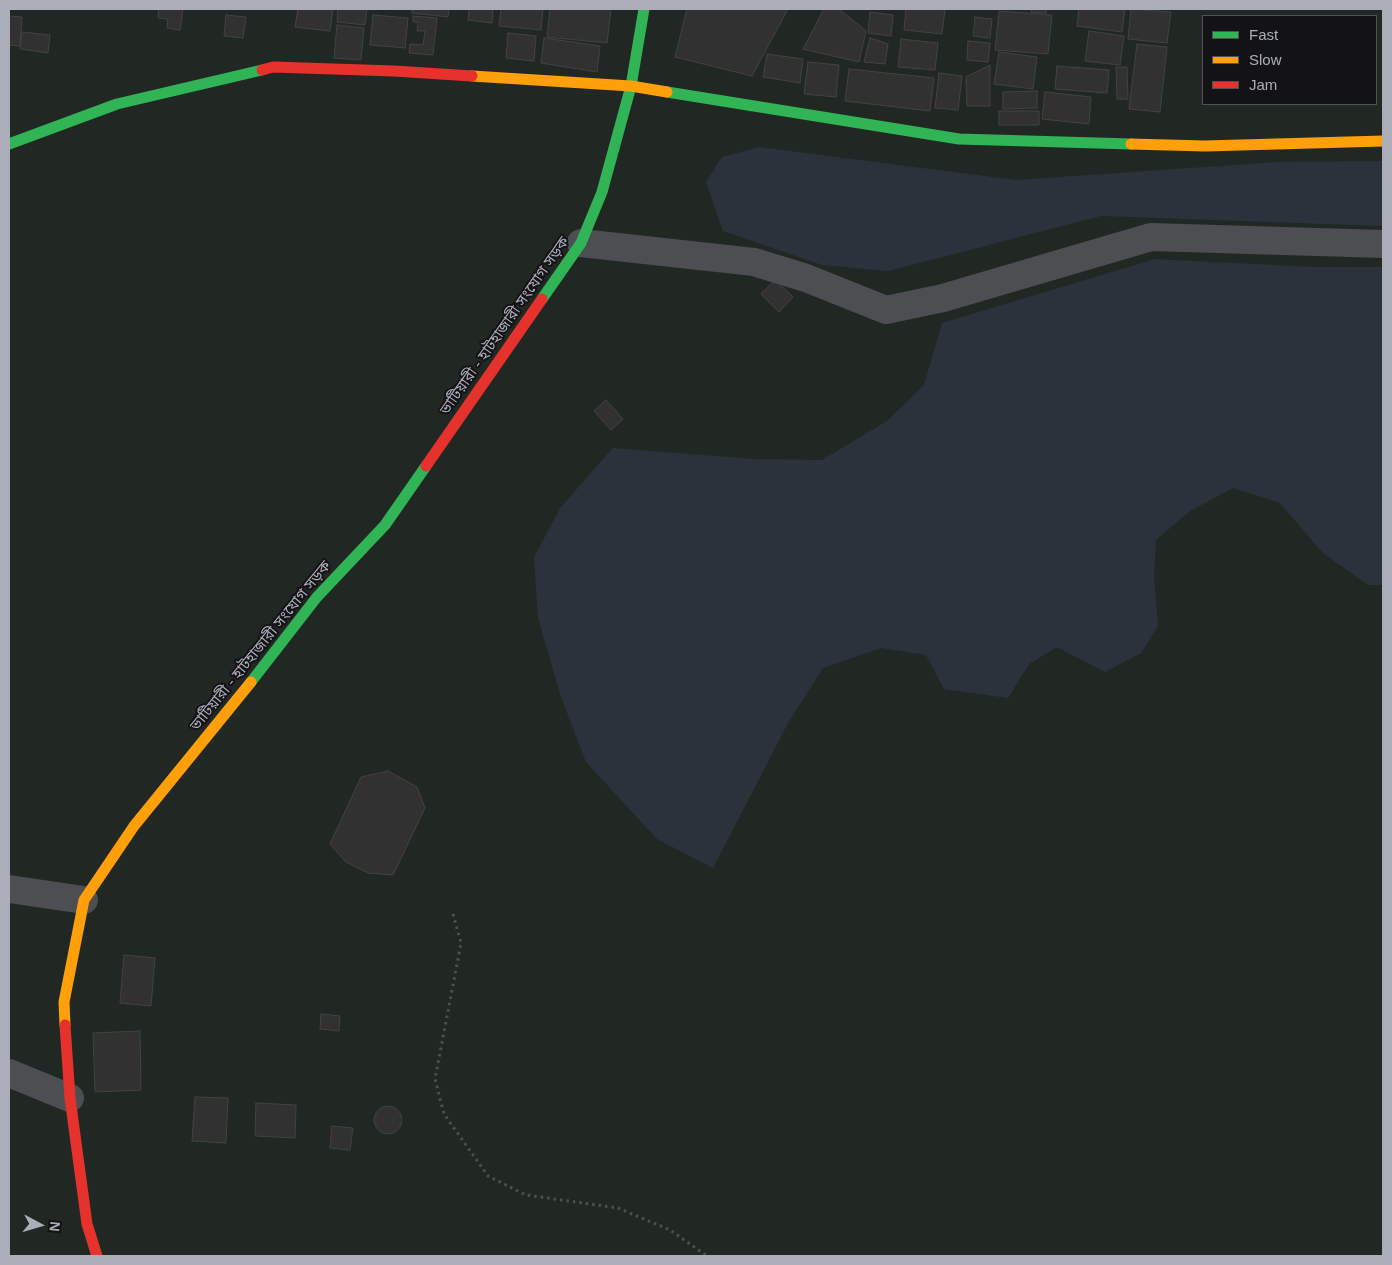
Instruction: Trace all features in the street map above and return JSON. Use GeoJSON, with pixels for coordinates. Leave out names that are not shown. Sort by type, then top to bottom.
{"type":"FeatureCollection","features":[{"type":"Feature","properties":{"kind":"main road","name":"ভাটিয়ারী - হাটহাজারী সংযোগ সড়ক"},"geometry":{"type":"LineString","coordinates":[[97,1256],[87,1224],[70,1098],[64,1002],[84,900],[134,826],[172,777],[256,676],[317,597],[385,525],[581,243],[602,192],[631,86],[644,9]]}},
{"type":"Feature","properties":{"kind":"main road"},"geometry":{"type":"LineString","coordinates":[[9,144],[117,104],[274,66],[394,71],[631,86],[959,139],[1205,146],[1383,141]]}},
{"type":"Feature","properties":{"kind":"street"},"geometry":{"type":"LineString","coordinates":[[581,243],[754,262],[806,278],[886,310],[943,298],[1152,237],[1383,244]]}},
{"type":"Feature","properties":{"kind":"street"},"geometry":{"type":"LineString","coordinates":[[9,890],[84,900]]}},
{"type":"Feature","properties":{"kind":"street"},"geometry":{"type":"LineString","coordinates":[[9,1073],[70,1098]]}},
{"type":"Feature","properties":{"kind":"path"},"geometry":{"type":"LineString","coordinates":[[453,914],[461,943],[435,1079],[444,1114],[488,1176],[526,1195],[618,1208],[670,1230],[707,1256]]}},
{"type":"Feature","properties":{"kind":"shaded area"},"geometry":{"type":"Polygon","coordinates":[[[9,9],[1383,9],[1383,1256],[9,1256],[9,9]]]}},
{"type":"Feature","properties":{"kind":"shaded area"},"geometry":{"type":"Polygon","coordinates":[[[759,147],[1016,180],[1278,162],[1383,161],[1383,226],[1101,216],[888,271],[822,265],[723,231],[706,182],[722,157],[759,147]]]}},
{"type":"Feature","properties":{"kind":"shaded area"},"geometry":{"type":"Polygon","coordinates":[[[1155,259],[1312,267],[1383,267],[1383,585],[1368,585],[1323,553],[1280,503],[1233,488],[1190,511],[1156,540],[1154,577],[1158,626],[1141,653],[1105,672],[1057,647],[1029,664],[1008,698],[944,689],[926,655],[881,648],[823,668],[788,723],[713,868],[657,839],[586,762],[561,697],[538,618],[534,557],[561,507],[613,448],[753,459],[822,460],[887,421],[924,385],[942,323],[1155,259]]]}},
{"type":"Feature","properties":{"kind":"building"},"geometry":{"type":"Polygon","coordinates":[[[159,9],[183,9],[180,30],[167,28],[168,19],[158,18],[159,9]]]}},
{"type":"Feature","properties":{"kind":"building"},"geometry":{"type":"Polygon","coordinates":[[[298,9],[333,9],[330,31],[295,27],[298,9]]]}},
{"type":"Feature","properties":{"kind":"building"},"geometry":{"type":"Polygon","coordinates":[[[338,9],[367,9],[365,25],[337,22],[338,9]]]}},
{"type":"Feature","properties":{"kind":"building"},"geometry":{"type":"Polygon","coordinates":[[[412,9],[449,9],[448,17],[412,13],[412,9]]]}},
{"type":"Feature","properties":{"kind":"building"},"geometry":{"type":"Polygon","coordinates":[[[469,9],[493,9],[492,23],[468,20],[469,9]]]}},
{"type":"Feature","properties":{"kind":"building"},"geometry":{"type":"Polygon","coordinates":[[[501,9],[543,9],[541,30],[499,26],[501,9]]]}},
{"type":"Feature","properties":{"kind":"building"},"geometry":{"type":"Polygon","coordinates":[[[550,9],[611,9],[607,43],[547,37],[550,9]]]}},
{"type":"Feature","properties":{"kind":"building"},"geometry":{"type":"Polygon","coordinates":[[[687,9],[788,9],[752,76],[675,57],[687,9]]]}},
{"type":"Feature","properties":{"kind":"building"},"geometry":{"type":"Polygon","coordinates":[[[824,9],[839,9],[866,31],[859,62],[803,49],[824,9]]]}},
{"type":"Feature","properties":{"kind":"building"},"geometry":{"type":"Polygon","coordinates":[[[906,9],[945,9],[942,34],[904,30],[906,9]]]}},
{"type":"Feature","properties":{"kind":"building"},"geometry":{"type":"Polygon","coordinates":[[[1032,9],[1047,9],[1046,13],[1031,12],[1032,9]]]}},
{"type":"Feature","properties":{"kind":"building"},"geometry":{"type":"Polygon","coordinates":[[[1079,9],[1125,9],[1122,32],[1077,26],[1079,9]]]}},
{"type":"Feature","properties":{"kind":"building"},"geometry":{"type":"Polygon","coordinates":[[[1131,9],[1171,12],[1167,43],[1128,39],[1131,9]]]}},
{"type":"Feature","properties":{"kind":"building"},"geometry":{"type":"Polygon","coordinates":[[[999,11],[1052,15],[1048,54],[995,50],[999,11]]]}},
{"type":"Feature","properties":{"kind":"building"},"geometry":{"type":"Polygon","coordinates":[[[870,12],[893,15],[891,36],[868,33],[870,12]]]}},
{"type":"Feature","properties":{"kind":"building"},"geometry":{"type":"Polygon","coordinates":[[[226,15],[246,17],[243,38],[224,36],[226,15]]]}},
{"type":"Feature","properties":{"kind":"building"},"geometry":{"type":"Polygon","coordinates":[[[373,15],[408,18],[405,48],[370,45],[373,15]]]}},
{"type":"Feature","properties":{"kind":"building"},"geometry":{"type":"Polygon","coordinates":[[[9,16],[22,17],[20,46],[9,45],[9,16]]]}},
{"type":"Feature","properties":{"kind":"building"},"geometry":{"type":"Polygon","coordinates":[[[413,16],[437,18],[433,55],[409,53],[410,44],[423,45],[425,31],[417,31],[418,22],[413,22],[413,16]]]}},
{"type":"Feature","properties":{"kind":"building"},"geometry":{"type":"Polygon","coordinates":[[[975,17],[992,19],[990,38],[973,36],[975,17]]]}},
{"type":"Feature","properties":{"kind":"building"},"geometry":{"type":"Polygon","coordinates":[[[337,25],[364,28],[361,60],[334,58],[337,25]]]}},
{"type":"Feature","properties":{"kind":"building"},"geometry":{"type":"Polygon","coordinates":[[[1089,31],[1124,36],[1120,65],[1085,61],[1089,31]]]}},
{"type":"Feature","properties":{"kind":"building"},"geometry":{"type":"Polygon","coordinates":[[[22,32],[50,35],[48,53],[20,49],[22,32]]]}},
{"type":"Feature","properties":{"kind":"building"},"geometry":{"type":"Polygon","coordinates":[[[508,33],[536,36],[534,61],[506,58],[508,33]]]}},
{"type":"Feature","properties":{"kind":"building"},"geometry":{"type":"Polygon","coordinates":[[[544,38],[600,46],[597,72],[541,63],[544,38]]]}},
{"type":"Feature","properties":{"kind":"building"},"geometry":{"type":"Polygon","coordinates":[[[870,38],[888,44],[885,64],[864,62],[870,38]]]}},
{"type":"Feature","properties":{"kind":"building"},"geometry":{"type":"Polygon","coordinates":[[[901,39],[938,43],[935,70],[898,67],[901,39]]]}},
{"type":"Feature","properties":{"kind":"building"},"geometry":{"type":"Polygon","coordinates":[[[968,41],[990,43],[988,62],[967,60],[968,41]]]}},
{"type":"Feature","properties":{"kind":"building"},"geometry":{"type":"Polygon","coordinates":[[[1137,44],[1167,47],[1160,112],[1129,109],[1137,44]]]}},
{"type":"Feature","properties":{"kind":"building"},"geometry":{"type":"Polygon","coordinates":[[[999,52],[1037,57],[1033,89],[994,84],[999,52]]]}},
{"type":"Feature","properties":{"kind":"building"},"geometry":{"type":"Polygon","coordinates":[[[767,54],[803,59],[800,83],[763,77],[767,54]]]}},
{"type":"Feature","properties":{"kind":"building"},"geometry":{"type":"Polygon","coordinates":[[[808,62],[839,65],[836,97],[804,94],[808,62]]]}},
{"type":"Feature","properties":{"kind":"building"},"geometry":{"type":"Polygon","coordinates":[[[990,65],[990,106],[967,106],[966,77],[990,65]]]}},
{"type":"Feature","properties":{"kind":"building"},"geometry":{"type":"Polygon","coordinates":[[[1057,66],[1109,70],[1107,93],[1055,89],[1057,66]]]}},
{"type":"Feature","properties":{"kind":"building"},"geometry":{"type":"Polygon","coordinates":[[[1116,67],[1127,67],[1128,99],[1117,99],[1116,67]]]}},
{"type":"Feature","properties":{"kind":"building"},"geometry":{"type":"Polygon","coordinates":[[[849,69],[934,78],[930,111],[845,101],[849,69]]]}},
{"type":"Feature","properties":{"kind":"building"},"geometry":{"type":"Polygon","coordinates":[[[939,73],[962,76],[958,110],[935,108],[939,73]]]}},
{"type":"Feature","properties":{"kind":"building"},"geometry":{"type":"Polygon","coordinates":[[[1037,91],[1037,108],[1003,109],[1003,92],[1037,91]]]}},
{"type":"Feature","properties":{"kind":"building"},"geometry":{"type":"Polygon","coordinates":[[[1045,92],[1091,97],[1089,124],[1042,119],[1045,92]]]}},
{"type":"Feature","properties":{"kind":"building"},"geometry":{"type":"Polygon","coordinates":[[[999,111],[1039,111],[1039,125],[999,125],[999,111]]]}},
{"type":"Feature","properties":{"kind":"building"},"geometry":{"type":"Polygon","coordinates":[[[775,280],[793,297],[779,312],[761,294],[775,280]]]}},
{"type":"Feature","properties":{"kind":"building"},"geometry":{"type":"Polygon","coordinates":[[[606,400],[623,419],[611,430],[594,411],[606,400]]]}},
{"type":"Feature","properties":{"kind":"building"},"geometry":{"type":"Polygon","coordinates":[[[388,771],[417,787],[425,808],[393,875],[368,873],[346,862],[330,844],[361,777],[388,771]]]}},
{"type":"Feature","properties":{"kind":"building"},"geometry":{"type":"Polygon","coordinates":[[[124,955],[155,958],[151,1006],[120,1003],[124,955]]]}},
{"type":"Feature","properties":{"kind":"building"},"geometry":{"type":"Polygon","coordinates":[[[321,1014],[340,1016],[339,1031],[320,1029],[321,1014]]]}},
{"type":"Feature","properties":{"kind":"building"},"geometry":{"type":"Polygon","coordinates":[[[140,1031],[141,1090],[95,1092],[93,1033],[140,1031]]]}},
{"type":"Feature","properties":{"kind":"building"},"geometry":{"type":"Polygon","coordinates":[[[195,1097],[228,1098],[226,1143],[192,1141],[195,1097]]]}},
{"type":"Feature","properties":{"kind":"building"},"geometry":{"type":"Polygon","coordinates":[[[256,1103],[296,1105],[295,1138],[255,1136],[256,1103]]]}},
{"type":"Feature","properties":{"kind":"building"},"geometry":{"type":"Polygon","coordinates":[[[388,1106],[398,1110],[402,1120],[398,1130],[388,1134],[378,1130],[374,1120],[378,1110],[388,1106]]]}},
{"type":"Feature","properties":{"kind":"building"},"geometry":{"type":"Polygon","coordinates":[[[332,1126],[353,1128],[350,1150],[330,1148],[332,1126]]]}},
{"type":"Feature","properties":{"kind":"traffic: fast"},"geometry":{"type":"LineString","coordinates":[[542,299],[581,243],[602,192],[631,86],[644,9]]}},
{"type":"Feature","properties":{"kind":"traffic: fast"},"geometry":{"type":"LineString","coordinates":[[9,144],[117,104],[262,70]]}},
{"type":"Feature","properties":{"kind":"traffic: fast"},"geometry":{"type":"LineString","coordinates":[[667,92],[959,139],[1131,144]]}},
{"type":"Feature","properties":{"kind":"traffic: fast"},"geometry":{"type":"LineString","coordinates":[[251,682],[317,597],[385,525],[426,466]]}},
{"type":"Feature","properties":{"kind":"traffic: slow"},"geometry":{"type":"LineString","coordinates":[[472,76],[631,86],[667,92]]}},
{"type":"Feature","properties":{"kind":"traffic: slow"},"geometry":{"type":"LineString","coordinates":[[1131,144],[1205,146],[1383,141]]}},
{"type":"Feature","properties":{"kind":"traffic: slow"},"geometry":{"type":"LineString","coordinates":[[65,1025],[64,1002],[84,900],[134,826],[251,682]]}},
{"type":"Feature","properties":{"kind":"traffic: jam"},"geometry":{"type":"LineString","coordinates":[[262,70],[273,67],[472,76]]}},
{"type":"Feature","properties":{"kind":"traffic: jam"},"geometry":{"type":"LineString","coordinates":[[426,466],[542,299]]}},
{"type":"Feature","properties":{"kind":"traffic: jam"},"geometry":{"type":"LineString","coordinates":[[65,1025],[70,1098],[87,1224],[97,1256]]}}]}
